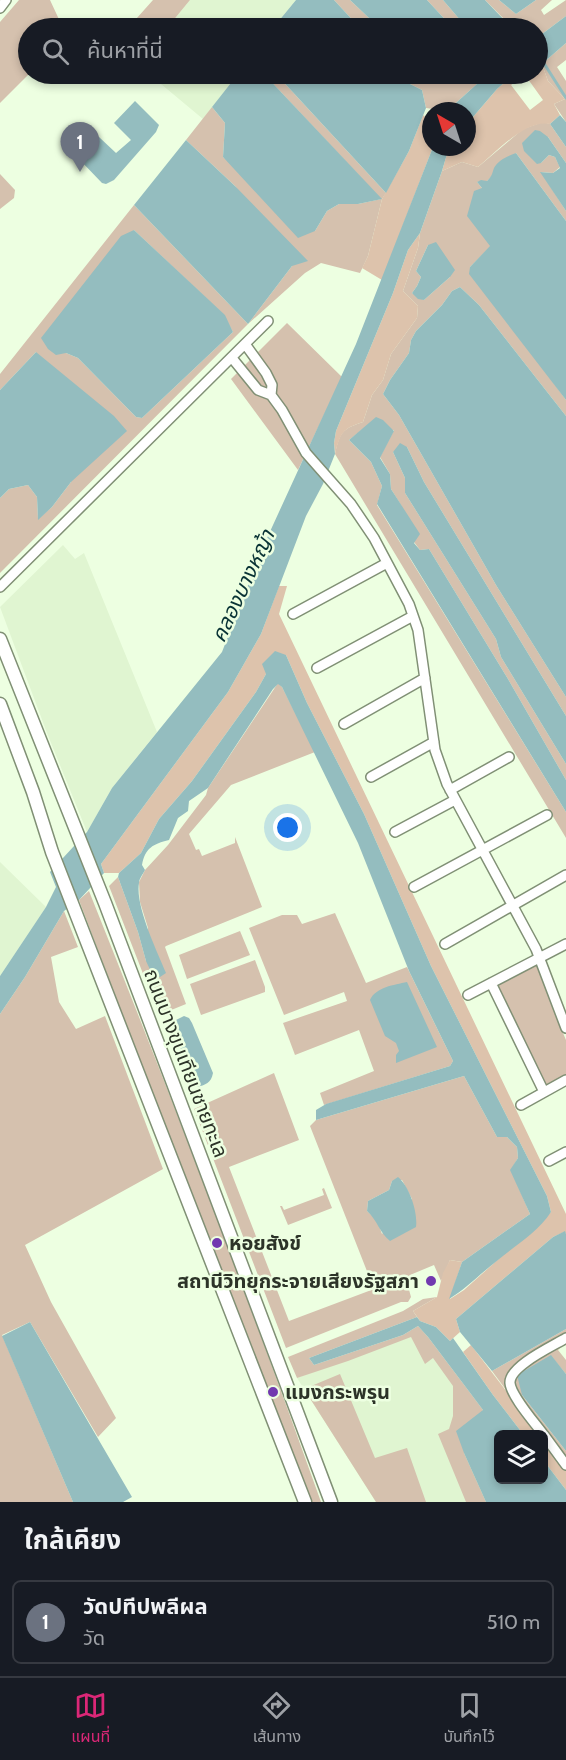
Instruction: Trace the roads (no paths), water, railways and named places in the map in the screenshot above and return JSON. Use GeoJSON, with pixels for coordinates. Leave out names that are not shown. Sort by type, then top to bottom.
{"type":"FeatureCollection","features":[{"type":"Feature","properties":{"kind":"main road","name":"ถนนบางขุนเทียนชายทะเล"},"geometry":{"type":"LineString","coordinates":[[0,639],[105,903],[331,1502]]}},
{"type":"Feature","properties":{"kind":"main road"},"geometry":{"type":"LineString","coordinates":[[0,648],[8,659]]}},
{"type":"Feature","properties":{"kind":"main road"},"geometry":{"type":"LineString","coordinates":[[0,705],[3,724],[33,792],[52,852],[304,1502]]}},
{"type":"Feature","properties":{"kind":"main road"},"geometry":{"type":"LineString","coordinates":[[300,1423],[325,1502]]}},
{"type":"Feature","properties":{"kind":"street"},"geometry":{"type":"LineString","coordinates":[[0,8],[6,0]]}},
{"type":"Feature","properties":{"kind":"street"},"geometry":{"type":"LineString","coordinates":[[0,587],[268,321]]}},
{"type":"Feature","properties":{"kind":"street"},"geometry":{"type":"LineString","coordinates":[[245,344],[272,385],[270,395]]}},
{"type":"Feature","properties":{"kind":"street"},"geometry":{"type":"LineString","coordinates":[[232,358],[258,390],[270,395],[282,410],[306,453],[351,504],[374,538],[409,604],[418,630],[434,742],[450,790],[539,958],[566,1028]]}},
{"type":"Feature","properties":{"kind":"street"},"geometry":{"type":"LineString","coordinates":[[293,614],[387,563]]}},
{"type":"Feature","properties":{"kind":"street"},"geometry":{"type":"LineString","coordinates":[[317,668],[413,616]]}},
{"type":"Feature","properties":{"kind":"street"},"geometry":{"type":"LineString","coordinates":[[344,724],[425,678]]}},
{"type":"Feature","properties":{"kind":"street"},"geometry":{"type":"LineString","coordinates":[[371,777],[434,742]]}},
{"type":"Feature","properties":{"kind":"street"},"geometry":{"type":"LineString","coordinates":[[450,790],[509,757]]}},
{"type":"Feature","properties":{"kind":"street"},"geometry":{"type":"LineString","coordinates":[[395,832],[455,800]]}},
{"type":"Feature","properties":{"kind":"street"},"geometry":{"type":"LineString","coordinates":[[414,887],[547,815]]}},
{"type":"Feature","properties":{"kind":"street"},"geometry":{"type":"LineString","coordinates":[[445,944],[566,876]]}},
{"type":"Feature","properties":{"kind":"street"},"geometry":{"type":"LineString","coordinates":[[468,995],[566,944]]}},
{"type":"Feature","properties":{"kind":"street"},"geometry":{"type":"LineString","coordinates":[[491,983],[544,1092]]}},
{"type":"Feature","properties":{"kind":"street"},"geometry":{"type":"LineString","coordinates":[[521,1105],[566,1080]]}},
{"type":"Feature","properties":{"kind":"street"},"geometry":{"type":"LineString","coordinates":[[549,1161],[566,1152]]}},
{"type":"Feature","properties":{"kind":"street"},"geometry":{"type":"LineString","coordinates":[[539,1430],[513,1393],[510,1383],[512,1375],[529,1360],[566,1338]]}},
{"type":"Feature","properties":{"kind":"street"},"geometry":{"type":"LineString","coordinates":[[548,1442],[566,1465]]}},
{"type":"Feature","properties":{"kind":"water"},"geometry":{"type":"Polygon","coordinates":[[[296,0],[334,0],[351,18],[281,18],[296,0]]]}},
{"type":"Feature","properties":{"kind":"water"},"geometry":{"type":"Polygon","coordinates":[[[350,0],[427,0],[444,18],[369,18],[350,0]]]}},
{"type":"Feature","properties":{"kind":"water"},"geometry":{"type":"Polygon","coordinates":[[[443,0],[485,0],[502,18],[458,18],[443,0]]]}},
{"type":"Feature","properties":{"kind":"water"},"geometry":{"type":"Polygon","coordinates":[[[499,0],[536,0],[516,14],[499,0]]]}},
{"type":"Feature","properties":{"kind":"water"},"geometry":{"type":"Polygon","coordinates":[[[566,16],[566,43],[548,59],[548,30],[566,16]]]}},
{"type":"Feature","properties":{"kind":"water"},"geometry":{"type":"Polygon","coordinates":[[[230,84],[273,84],[382,199],[358,204],[339,204],[327,211],[315,231],[298,238],[223,157],[225,123],[212,107],[230,84]]]}},
{"type":"Feature","properties":{"kind":"water"},"geometry":{"type":"Polygon","coordinates":[[[285,84],[410,84],[422,90],[425,102],[422,102],[422,118],[409,151],[386,193],[285,84]]]}},
{"type":"Feature","properties":{"kind":"water"},"geometry":{"type":"Polygon","coordinates":[[[477,84],[503,84],[476,114],[476,102],[457,102],[477,84]]]}},
{"type":"Feature","properties":{"kind":"water"},"geometry":{"type":"Polygon","coordinates":[[[135,101],[159,125],[156,132],[114,180],[106,184],[102,183],[78,158],[99,137],[116,153],[131,140],[114,123],[135,101]]]}},
{"type":"Feature","properties":{"kind":"water"},"geometry":{"type":"Polygon","coordinates":[[[560,115],[566,122],[566,147],[550,124],[560,115]]]}},
{"type":"Feature","properties":{"kind":"water"},"geometry":{"type":"Polygon","coordinates":[[[535,130],[548,137],[566,163],[566,211],[540,172],[553,173],[560,168],[555,157],[549,155],[537,164],[524,151],[522,143],[535,130]]]}},
{"type":"Feature","properties":{"kind":"water"},"geometry":{"type":"Polygon","coordinates":[[[186,140],[235,186],[308,261],[292,266],[248,324],[134,205],[186,140]]]}},
{"type":"Feature","properties":{"kind":"water"},"geometry":{"type":"Polygon","coordinates":[[[516,153],[566,221],[566,400],[469,274],[470,267],[490,246],[467,216],[474,191],[482,188],[477,182],[487,181],[498,163],[516,153]]]}},
{"type":"Feature","properties":{"kind":"water"},"geometry":{"type":"Polygon","coordinates":[[[429,156],[446,156],[420,233],[408,250],[393,293],[336,431],[335,454],[323,484],[306,516],[261,634],[228,692],[101,864],[104,873],[79,900],[64,911],[0,1014],[0,976],[46,907],[56,887],[50,872],[87,832],[112,788],[222,652],[262,549],[356,344],[429,156]]]}},
{"type":"Feature","properties":{"kind":"water"},"geometry":{"type":"Polygon","coordinates":[[[134,230],[225,315],[233,332],[142,418],[136,417],[78,358],[66,353],[56,355],[48,349],[41,338],[121,236],[134,230]]]}},
{"type":"Feature","properties":{"kind":"water"},"geometry":{"type":"Polygon","coordinates":[[[436,242],[455,270],[424,300],[418,299],[412,293],[421,277],[416,271],[428,245],[436,242]]]}},
{"type":"Feature","properties":{"kind":"water"},"geometry":{"type":"Polygon","coordinates":[[[460,287],[479,305],[566,416],[566,697],[496,585],[399,415],[383,394],[409,353],[411,340],[416,331],[442,305],[452,291],[460,287]]]}},
{"type":"Feature","properties":{"kind":"water"},"geometry":{"type":"Polygon","coordinates":[[[36,352],[114,416],[127,431],[71,482],[52,507],[38,520],[37,497],[28,485],[9,489],[0,498],[0,390],[36,352]]]}},
{"type":"Feature","properties":{"kind":"water"},"geometry":{"type":"Polygon","coordinates":[[[376,417],[383,420],[394,431],[380,458],[390,474],[391,489],[420,534],[414,543],[420,550],[429,549],[566,780],[566,812],[377,504],[382,486],[371,462],[349,440],[376,417]]]}},
{"type":"Feature","properties":{"kind":"water"},"geometry":{"type":"Polygon","coordinates":[[[400,443],[407,447],[424,482],[566,716],[566,764],[501,657],[496,639],[405,493],[405,478],[393,452],[400,443]]]}},
{"type":"Feature","properties":{"kind":"water"},"geometry":{"type":"Polygon","coordinates":[[[275,651],[286,655],[307,703],[364,814],[431,966],[547,1196],[551,1212],[540,1226],[449,1299],[462,1262],[530,1214],[510,1170],[518,1158],[517,1147],[507,1137],[497,1137],[464,1076],[316,1120],[316,1110],[326,1104],[450,1066],[453,1061],[409,971],[358,843],[282,687],[278,684],[273,689],[208,788],[189,801],[188,811],[178,818],[169,840],[154,845],[145,854],[142,865],[145,870],[139,881],[140,904],[166,973],[160,977],[153,976],[146,961],[118,877],[119,873],[141,853],[159,819],[192,781],[256,692],[266,674],[262,664],[275,651]]]}},
{"type":"Feature","properties":{"kind":"water"},"geometry":{"type":"Polygon","coordinates":[[[407,982],[437,1047],[396,1063],[396,1055],[399,1051],[396,1043],[385,1036],[370,1000],[381,989],[407,982]]]}},
{"type":"Feature","properties":{"kind":"water"},"geometry":{"type":"Polygon","coordinates":[[[184,1016],[192,1023],[213,1073],[208,1083],[196,1087],[192,1083],[172,1024],[184,1016]]]}},
{"type":"Feature","properties":{"kind":"water"},"geometry":{"type":"Polygon","coordinates":[[[398,1177],[412,1200],[416,1227],[390,1241],[367,1211],[368,1201],[389,1190],[392,1181],[398,1177]]]}},
{"type":"Feature","properties":{"kind":"water"},"geometry":{"type":"Polygon","coordinates":[[[565,1231],[566,1329],[492,1371],[460,1332],[456,1319],[553,1237],[565,1231]]]}},
{"type":"Feature","properties":{"kind":"water"},"geometry":{"type":"Polygon","coordinates":[[[417,1317],[420,1321],[436,1327],[450,1341],[453,1338],[520,1430],[494,1430],[494,1484],[548,1484],[548,1466],[566,1490],[566,1502],[486,1502],[456,1431],[483,1410],[418,1326],[403,1335],[314,1365],[309,1358],[417,1317]]]}},
{"type":"Feature","properties":{"kind":"water"},"geometry":{"type":"Polygon","coordinates":[[[30,1322],[132,1497],[123,1502],[73,1502],[2,1336],[30,1322]]]}},
{"type":"Feature","properties":{"kind":"water"},"geometry":{"type":"Polygon","coordinates":[[[551,1355],[566,1374],[566,1451],[522,1395],[517,1375],[551,1355]]]}},
{"type":"Feature","properties":{"kind":"waterway"},"geometry":{"type":"LineString","coordinates":[[548,70],[566,98]]}},
{"type":"Feature","properties":{"kind":"place","name":"วัดปทีปพลีผล"},"geometry":{"type":"Point","coordinates":[80,172]}},
{"type":"Feature","properties":{"kind":"place","name":"หอยสังข์"},"geometry":{"type":"Point","coordinates":[217,1243]}},
{"type":"Feature","properties":{"kind":"place","name":"สถานีวิทยุกระจายเสียงรัฐสภา"},"geometry":{"type":"Point","coordinates":[431,1281]}},
{"type":"Feature","properties":{"kind":"place","name":"แมงกระพรุน"},"geometry":{"type":"Point","coordinates":[273,1392]}},
{"type":"Feature","properties":{"kind":"water label","name":"คลองบางหญ้า"},"geometry":{"type":"Point","coordinates":[243,586]}}]}
